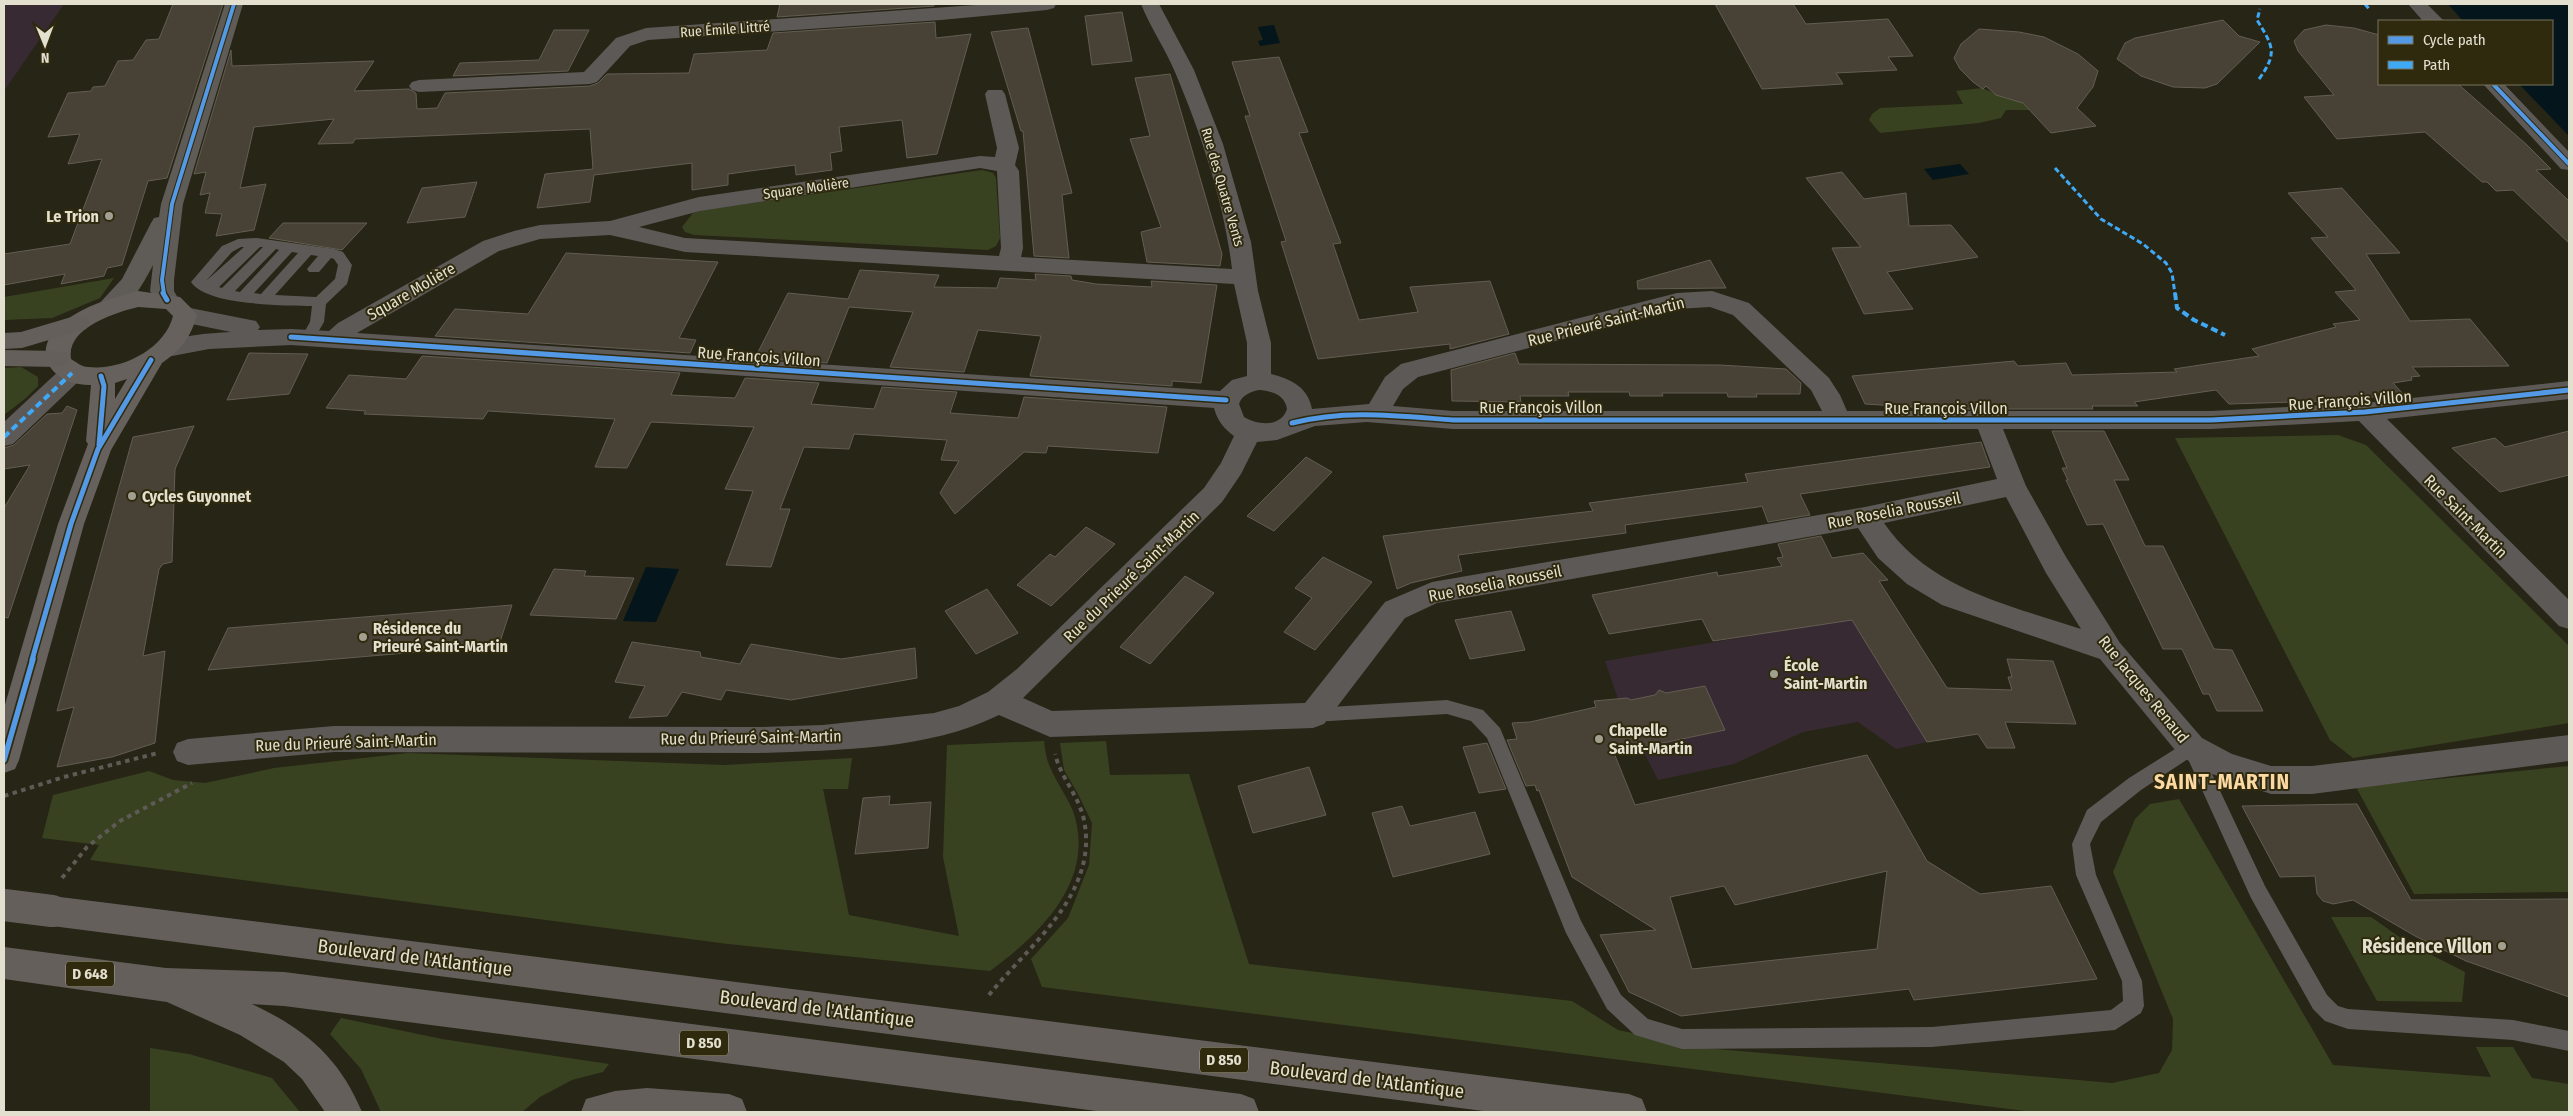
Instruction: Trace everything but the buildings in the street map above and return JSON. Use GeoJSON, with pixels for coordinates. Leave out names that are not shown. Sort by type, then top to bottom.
{"type":"FeatureCollection","features":[{"type":"Feature","properties":{"kind":"highway"},"geometry":{"type":"LineString","coordinates":[[4,341],[22,340],[78,323]]}},
{"type":"Feature","properties":{"kind":"highway"},"geometry":{"type":"LineString","coordinates":[[4,358],[64,366]]}},
{"type":"Feature","properties":{"kind":"highway","name":"Boulevard de l'Atlantique"},"geometry":{"type":"LineString","coordinates":[[4,904],[56,896],[965,1027],[1629,1112]]}},
{"type":"Feature","properties":{"kind":"highway","name":"D 648"},"geometry":{"type":"LineString","coordinates":[[8,963],[166,984]]}},
{"type":"Feature","properties":{"kind":"highway"},"geometry":{"type":"LineString","coordinates":[[166,984],[260,1027],[294,1046],[320,1071],[338,1097],[344,1112]]}},
{"type":"Feature","properties":{"kind":"highway","name":"D 850"},"geometry":{"type":"LineString","coordinates":[[166,984],[284,990],[1241,1112]]}},
{"type":"Feature","properties":{"kind":"highway"},"geometry":{"type":"LineString","coordinates":[[599,1112],[624,1106],[672,1106],[729,1112]]}},
{"type":"Feature","properties":{"kind":"main road"},"geometry":{"type":"LineString","coordinates":[[108,308],[132,283],[172,204],[234,4]]}},
{"type":"Feature","properties":{"kind":"main road"},"geometry":{"type":"LineString","coordinates":[[4,760],[71,524],[98,449],[159,355],[181,335],[186,321],[182,309],[167,300],[162,291],[172,204]]}},
{"type":"Feature","properties":{"kind":"main road"},"geometry":{"type":"LineString","coordinates":[[159,355],[126,371],[101,376],[64,366],[57,350],[61,341],[78,323],[108,308],[138,300],[167,300]]}},
{"type":"Feature","properties":{"kind":"main road"},"geometry":{"type":"LineString","coordinates":[[98,449],[104,386],[101,376]]}},
{"type":"Feature","properties":{"kind":"street","name":"Rue Émile Littré"},"geometry":{"type":"LineString","coordinates":[[419,86],[590,78],[623,42],[646,34],[740,20],[1047,4]]}},
{"type":"Feature","properties":{"kind":"street","name":"Rue des Quatre Vents"},"geometry":{"type":"LineString","coordinates":[[1150,4],[1184,70],[1213,144],[1240,242],[1246,291],[1259,343],[1259,380]]}},
{"type":"Feature","properties":{"kind":"street"},"geometry":{"type":"LineString","coordinates":[[2417,4],[2433,20]]}},
{"type":"Feature","properties":{"kind":"street"},"geometry":{"type":"LineString","coordinates":[[2494,85],[2569,164]]}},
{"type":"Feature","properties":{"kind":"street"},"geometry":{"type":"LineString","coordinates":[[995,94],[1008,148],[1004,165],[1008,171],[1012,248],[1008,263]]}},
{"type":"Feature","properties":{"kind":"street","name":"Square Molière"},"geometry":{"type":"LineString","coordinates":[[333,341],[346,329],[491,246],[540,232],[610,228],[699,204],[980,162],[1004,165]]}},
{"type":"Feature","properties":{"kind":"street","name":"Square Molière"},"geometry":{"type":"LineString","coordinates":[[610,228],[685,245],[1245,278]]}},
{"type":"Feature","properties":{"kind":"street","name":"Rue Prieuré Saint-Martin"},"geometry":{"type":"LineString","coordinates":[[1372,413],[1400,375],[1410,370],[1548,336],[1677,301],[1695,298],[1726,303],[1741,309],[1754,320],[1820,384],[1828,395],[1838,420]]}},
{"type":"Feature","properties":{"kind":"street","name":"Rue François Villon"},"geometry":{"type":"LineString","coordinates":[[185,315],[300,338],[333,341],[1178,395],[1226,400]]}},
{"type":"Feature","properties":{"kind":"street","name":"Rue François Villon"},"geometry":{"type":"LineString","coordinates":[[159,355],[224,340],[300,338]]}},
{"type":"Feature","properties":{"kind":"street"},"geometry":{"type":"LineString","coordinates":[[4,437],[64,366]]}},
{"type":"Feature","properties":{"kind":"street"},"geometry":{"type":"LineString","coordinates":[[1259,380],[1278,382],[1292,391],[1300,407],[1292,422],[1268,433],[1249,432],[1240,429],[1229,419],[1225,407],[1226,400],[1235,389],[1259,380]]}},
{"type":"Feature","properties":{"kind":"street","name":"Rue François Villon"},"geometry":{"type":"LineString","coordinates":[[1292,422],[1315,417],[1372,413],[1453,420],[1988,422],[2211,420],[2365,412],[2569,390]]}},
{"type":"Feature","properties":{"kind":"street","name":"Rue François Villon"},"geometry":{"type":"LineString","coordinates":[[1292,391],[1342,403],[1372,413]]}},
{"type":"Feature","properties":{"kind":"street","name":"Rue Saint-Martin"},"geometry":{"type":"LineString","coordinates":[[2365,412],[2569,618]]}},
{"type":"Feature","properties":{"kind":"street","name":"Rue Jacques Renaud"},"geometry":{"type":"LineString","coordinates":[[1988,422],[2013,486],[2056,565],[2110,651],[2191,747],[2222,765],[2271,780],[2312,780],[2569,748]]}},
{"type":"Feature","properties":{"kind":"street","name":"Rue du Prieuré Saint-Martin"},"geometry":{"type":"LineString","coordinates":[[188,752],[334,739],[606,738],[760,740],[823,738],[934,726],[966,716],[999,701],[1028,678],[1213,495],[1228,474],[1249,432]]}},
{"type":"Feature","properties":{"kind":"street","name":"Rue Roselia Rousseil"},"geometry":{"type":"LineString","coordinates":[[1313,715],[1395,610],[1432,594],[1865,517],[2013,486]]}},
{"type":"Feature","properties":{"kind":"street"},"geometry":{"type":"LineString","coordinates":[[1865,517],[1888,551],[1917,576],[1952,597],[2110,651]]}},
{"type":"Feature","properties":{"kind":"street"},"geometry":{"type":"LineString","coordinates":[[999,701],[1050,724],[1313,715]]}},
{"type":"Feature","properties":{"kind":"lane"},"geometry":{"type":"LineString","coordinates":[[238,243],[274,244],[329,252],[342,258],[345,272],[342,281],[319,302],[224,294],[208,290],[198,282],[227,249],[238,243]]}},
{"type":"Feature","properties":{"kind":"lane"},"geometry":{"type":"LineString","coordinates":[[224,294],[274,244]]}},
{"type":"Feature","properties":{"kind":"lane"},"geometry":{"type":"LineString","coordinates":[[244,296],[290,246]]}},
{"type":"Feature","properties":{"kind":"lane"},"geometry":{"type":"LineString","coordinates":[[264,298],[309,249]]}},
{"type":"Feature","properties":{"kind":"lane"},"geometry":{"type":"LineString","coordinates":[[314,269],[329,252]]}},
{"type":"Feature","properties":{"kind":"lane"},"geometry":{"type":"LineString","coordinates":[[285,300],[298,287]]}},
{"type":"Feature","properties":{"kind":"lane"},"geometry":{"type":"LineString","coordinates":[[300,338],[317,322],[319,302]]}},
{"type":"Feature","properties":{"kind":"lane"},"geometry":{"type":"LineString","coordinates":[[1313,715],[1447,707],[1477,715],[1494,733],[1573,926],[1614,1002],[1642,1028],[1682,1039],[1932,1038],[2115,1020],[2134,1006],[2132,981],[2086,875],[2081,844],[2094,816],[2135,784],[2191,747],[2258,892],[2320,1002],[2332,1014],[2348,1019],[2514,1030],[2569,1041]]}},
{"type":"Feature","properties":{"kind":"path"},"geometry":{"type":"LineString","coordinates":[[965,1027],[1013,966],[1054,924],[1068,906],[1078,882],[1086,840],[1084,818],[1075,794],[1064,782],[1057,768],[1050,724]]}},
{"type":"Feature","properties":{"kind":"path"},"geometry":{"type":"LineString","coordinates":[[4,796],[64,777],[152,754],[188,752],[200,775],[188,787],[120,821],[87,847],[56,896]]}},
{"type":"Feature","properties":{"kind":"shaded area"},"geometry":{"type":"Polygon","coordinates":[[[4,4],[64,4],[4,91],[4,4]]]}},
{"type":"Feature","properties":{"kind":"shaded area"},"geometry":{"type":"Polygon","coordinates":[[[2448,4],[2569,4],[2569,136],[2520,85],[2553,85],[2553,20],[2462,20],[2448,4]]]}},
{"type":"Feature","properties":{"kind":"shaded area"},"geometry":{"type":"Polygon","coordinates":[[[1274,25],[1280,43],[1260,46],[1258,41],[1263,40],[1258,27],[1274,25]]]}},
{"type":"Feature","properties":{"kind":"shaded area"},"geometry":{"type":"Polygon","coordinates":[[[1960,164],[1969,174],[1933,180],[1924,169],[1960,164]]]}},
{"type":"Feature","properties":{"kind":"shaded area"},"geometry":{"type":"Polygon","coordinates":[[[646,567],[679,569],[656,622],[623,621],[646,567]]]}},
{"type":"Feature","properties":{"kind":"shaded area","name":"École Saint-Martin"},"geometry":{"type":"Polygon","coordinates":[[[1880,583],[1975,731],[1896,749],[1858,722],[1803,732],[1734,764],[1658,780],[1619,702],[1605,661],[1750,636],[1736,605],[1880,583]]]}},
{"type":"Feature","properties":{"kind":"green space"},"geometry":{"type":"Polygon","coordinates":[[[1982,88],[2006,98],[2032,104],[2030,110],[2006,110],[2001,118],[1979,123],[1880,133],[1869,120],[1872,114],[1880,108],[1963,104],[1956,91],[1982,88]]]}},
{"type":"Feature","properties":{"kind":"green space"},"geometry":{"type":"Polygon","coordinates":[[[982,170],[993,173],[996,178],[1000,238],[996,246],[988,250],[694,235],[685,232],[682,227],[693,213],[703,210],[982,170]]]}},
{"type":"Feature","properties":{"kind":"green space"},"geometry":{"type":"Polygon","coordinates":[[[114,278],[100,298],[52,318],[4,320],[4,297],[114,278]]]}},
{"type":"Feature","properties":{"kind":"green space"},"geometry":{"type":"Polygon","coordinates":[[[21,367],[38,377],[38,386],[4,415],[4,368],[21,367]]]}},
{"type":"Feature","properties":{"kind":"green space"},"geometry":{"type":"Polygon","coordinates":[[[2338,435],[2366,445],[2569,646],[2569,723],[2353,758],[2330,740],[2175,438],[2338,435]]]}},
{"type":"Feature","properties":{"kind":"green space"},"geometry":{"type":"Polygon","coordinates":[[[1044,741],[1049,764],[1073,811],[1078,836],[1077,860],[1070,882],[1059,903],[1045,922],[990,971],[728,944],[90,860],[99,845],[42,838],[53,795],[149,771],[173,780],[205,783],[274,768],[408,753],[724,765],[852,758],[848,789],[823,789],[849,915],[959,936],[943,857],[947,745],[1044,741]]]}},
{"type":"Feature","properties":{"kind":"green space"},"geometry":{"type":"Polygon","coordinates":[[[1106,741],[1110,775],[1189,774],[1249,964],[1572,1001],[1618,1030],[1705,1048],[2112,1083],[2159,1073],[2172,1050],[2173,1019],[2113,872],[2135,819],[2150,804],[2179,799],[2333,1065],[2491,1077],[2476,1047],[2513,1047],[2532,1078],[2569,1084],[2569,1112],[2033,1112],[1042,987],[1031,959],[1068,918],[1089,865],[1092,823],[1064,770],[1060,743],[1106,741]]]}},
{"type":"Feature","properties":{"kind":"green space"},"geometry":{"type":"Polygon","coordinates":[[[2569,766],[2569,892],[2414,894],[2356,787],[2569,766]]]}},
{"type":"Feature","properties":{"kind":"green space"},"geometry":{"type":"Polygon","coordinates":[[[2331,917],[2371,917],[2408,943],[2465,972],[2462,1002],[2377,1001],[2331,917]]]}},
{"type":"Feature","properties":{"kind":"green space"},"geometry":{"type":"Polygon","coordinates":[[[341,1018],[442,1039],[609,1064],[603,1072],[572,1080],[540,1097],[522,1112],[381,1112],[361,1069],[330,1034],[341,1018]]]}},
{"type":"Feature","properties":{"kind":"green space"},"geometry":{"type":"Polygon","coordinates":[[[150,1048],[189,1054],[272,1078],[300,1112],[150,1112],[150,1048]]]}},
{"type":"Feature","properties":{"kind":"marked path"},"geometry":{"type":"LineString","coordinates":[[2365,4],[2370,10]]}},
{"type":"Feature","properties":{"kind":"marked path"},"geometry":{"type":"LineString","coordinates":[[2259,79],[2266,70],[2272,56],[2271,44],[2257,20],[2260,9]]}},
{"type":"Feature","properties":{"kind":"marked path"},"geometry":{"type":"LineString","coordinates":[[2055,168],[2101,219],[2143,244],[2166,263],[2172,273],[2177,308],[2194,320],[2225,335]]}},
{"type":"Feature","properties":{"kind":"marked path"},"geometry":{"type":"LineString","coordinates":[[4,437],[72,373]]}},
{"type":"Feature","properties":{"kind":"cycle path"},"geometry":{"type":"LineString","coordinates":[[167,300],[162,291],[162,280],[172,204],[234,4]]}},
{"type":"Feature","properties":{"kind":"cycle path"},"geometry":{"type":"LineString","coordinates":[[2494,85],[2569,164]]}},
{"type":"Feature","properties":{"kind":"cycle path"},"geometry":{"type":"LineString","coordinates":[[291,337],[1178,395],[1226,400]]}},
{"type":"Feature","properties":{"kind":"cycle path"},"geometry":{"type":"LineString","coordinates":[[4,760],[71,524],[98,449],[151,360]]}},
{"type":"Feature","properties":{"kind":"cycle path"},"geometry":{"type":"LineString","coordinates":[[99,445],[104,386],[101,376]]}},
{"type":"Feature","properties":{"kind":"cycle path"},"geometry":{"type":"LineString","coordinates":[[1292,423],[1315,417],[1367,413],[1453,420],[2211,420],[2365,412],[2569,390]]}},
{"type":"Feature","properties":{"kind":"place","name":"Le Trion"},"geometry":{"type":"Point","coordinates":[109,216]}},
{"type":"Feature","properties":{"kind":"place","name":"Cycles Guyonnet"},"geometry":{"type":"Point","coordinates":[132,496]}},
{"type":"Feature","properties":{"kind":"place","name":"Résidence du Prieuré Saint-Martin"},"geometry":{"type":"Point","coordinates":[363,637]}},
{"type":"Feature","properties":{"kind":"place","name":"École Saint-Martin"},"geometry":{"type":"Point","coordinates":[1774,674]}},
{"type":"Feature","properties":{"kind":"place","name":"Chapelle Saint-Martin"},"geometry":{"type":"Point","coordinates":[1599,739]}},
{"type":"Feature","properties":{"kind":"place","name":"Résidence Villon"},"geometry":{"type":"Point","coordinates":[2502,946]}},
{"type":"Feature","properties":{"kind":"district","name":"SAINT-MARTIN"},"geometry":{"type":"Point","coordinates":[2222,782]}}]}
